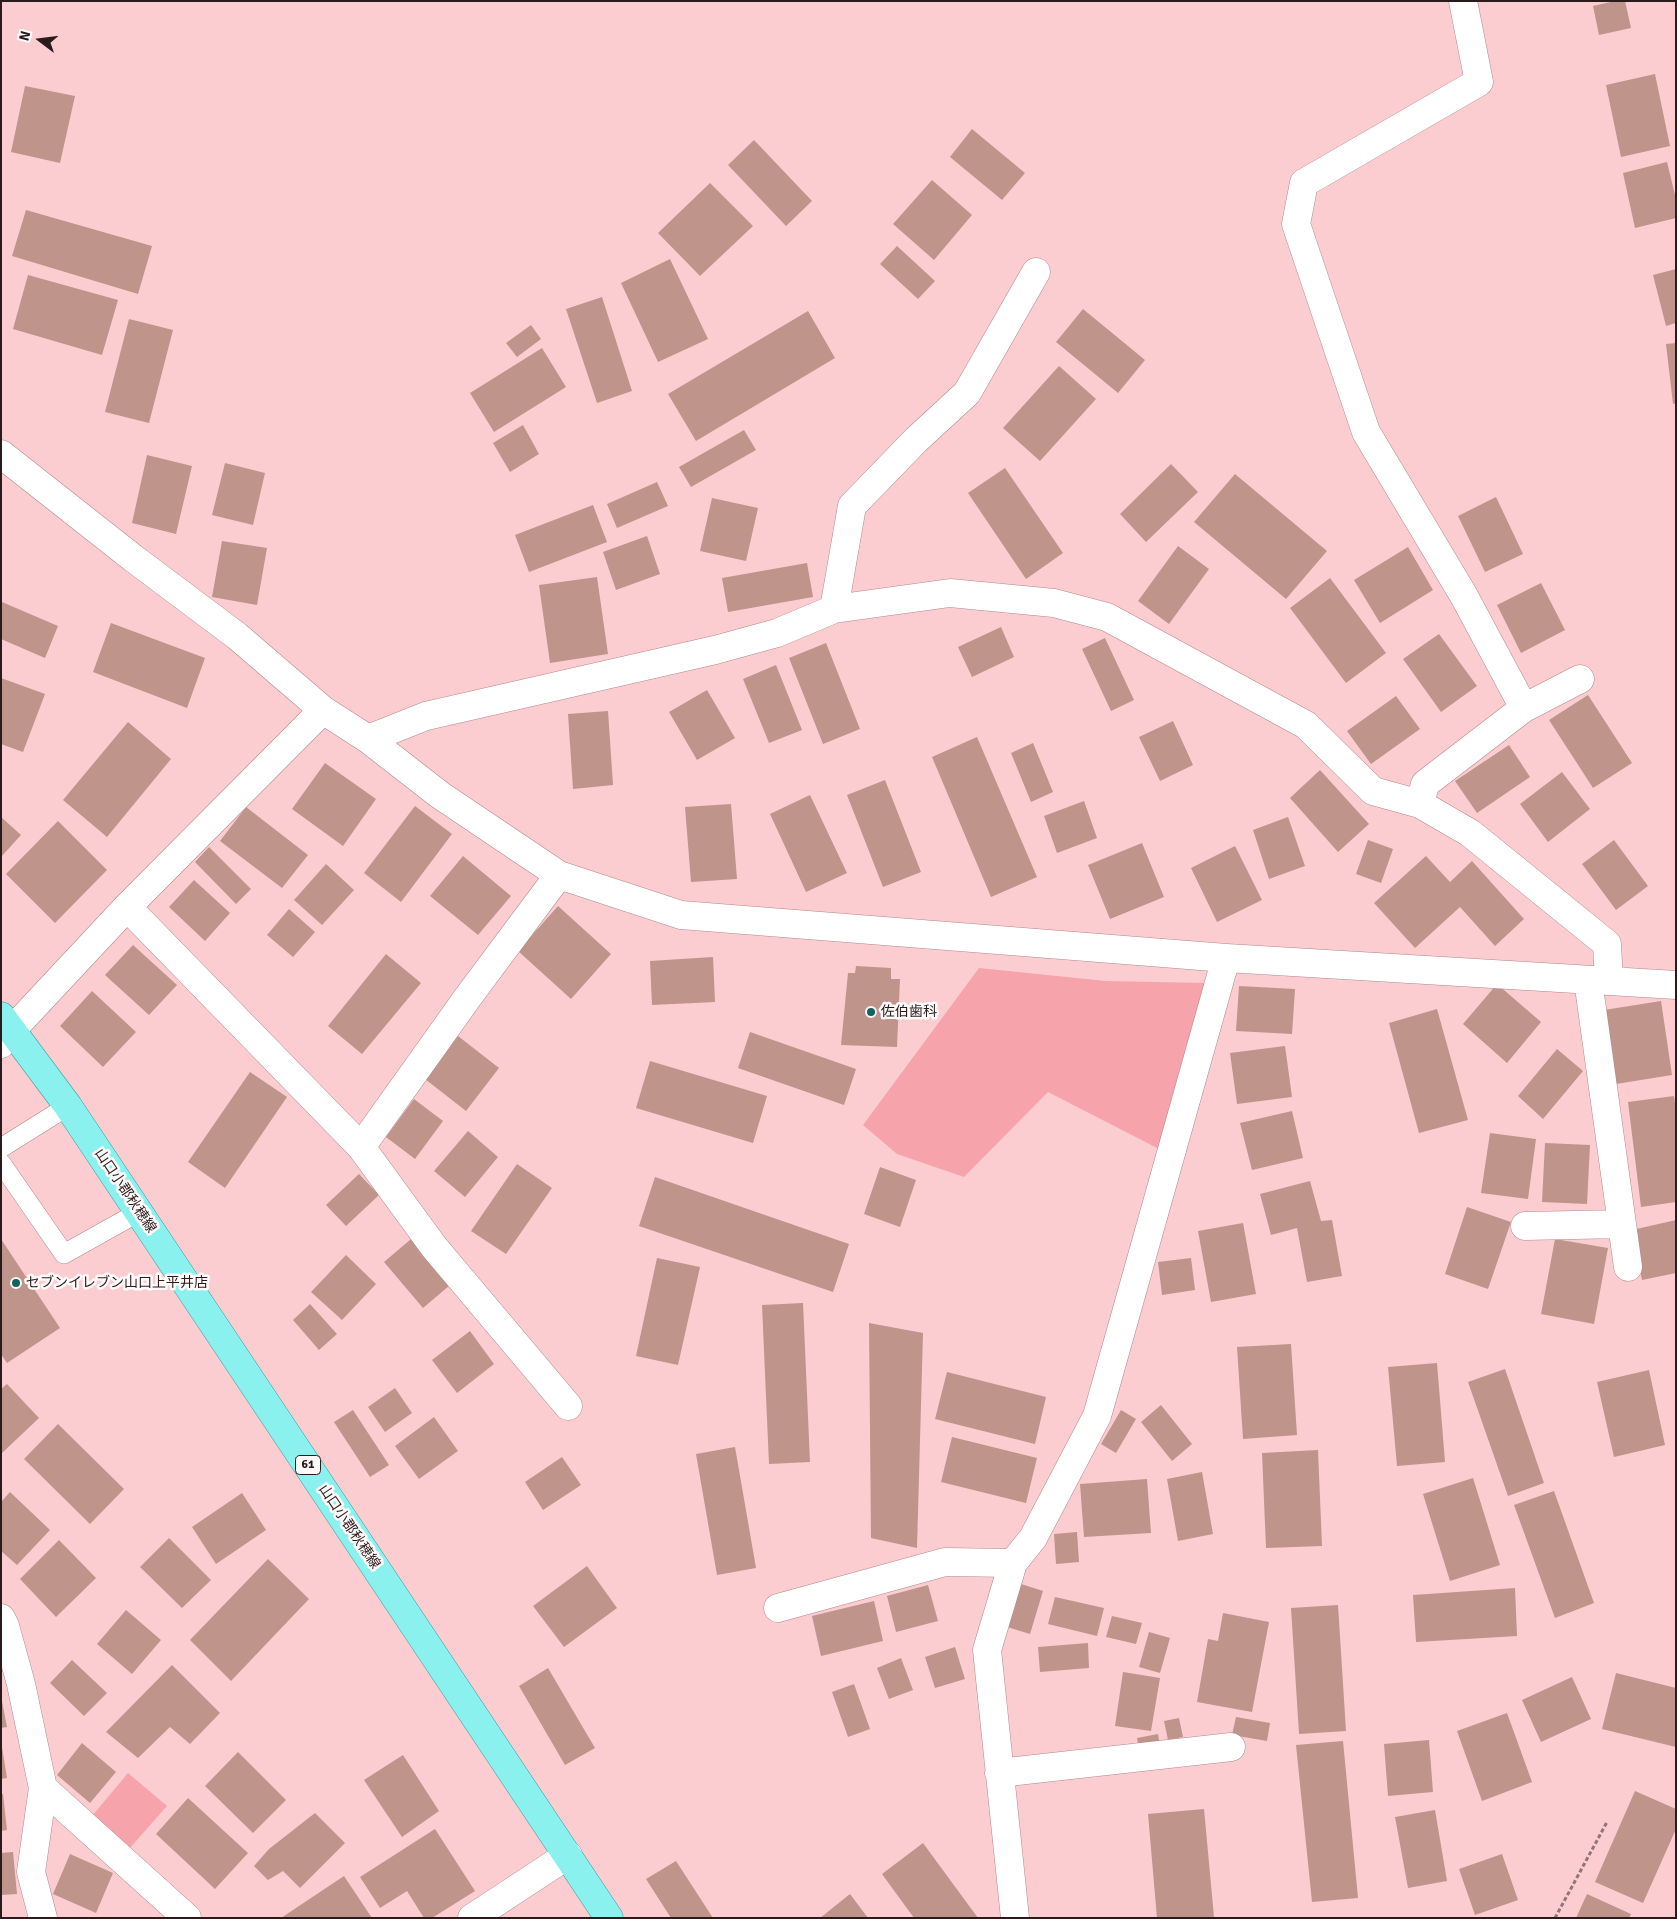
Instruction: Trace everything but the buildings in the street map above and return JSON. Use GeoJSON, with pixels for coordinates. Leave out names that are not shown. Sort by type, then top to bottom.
{"type":"FeatureCollection","features":[{"type":"Feature","properties":{"kind":"main road","name":"山口小郡秋穂線"},"geometry":{"type":"LineString","coordinates":[[4,1030],[68,1106],[609,1918]]}},
{"type":"Feature","properties":{"kind":"street"},"geometry":{"type":"LineString","coordinates":[[1464,1],[1479,82],[1304,183],[1296,224],[1366,432],[1464,596],[1524,708]]}},
{"type":"Feature","properties":{"kind":"street"},"geometry":{"type":"LineString","coordinates":[[834,609],[852,506],[916,440],[967,393],[1036,272]]}},
{"type":"Feature","properties":{"kind":"street"},"geometry":{"type":"LineString","coordinates":[[1,454],[132,558],[237,636],[323,710],[368,739],[440,795],[559,874],[681,915],[1226,958],[1676,986]]}},
{"type":"Feature","properties":{"kind":"street"},"geometry":{"type":"LineString","coordinates":[[368,739],[426,716],[715,650],[777,633],[834,609],[950,593],[1054,603],[1107,617],[1306,724],[1373,791],[1420,804],[1470,833],[1606,944],[1598,981],[1628,1267]]}},
{"type":"Feature","properties":{"kind":"street"},"geometry":{"type":"LineString","coordinates":[[1420,804],[1425,784],[1524,708],[1580,679]]}},
{"type":"Feature","properties":{"kind":"street"},"geometry":{"type":"LineString","coordinates":[[4,1030],[323,710]]}},
{"type":"Feature","properties":{"kind":"street"},"geometry":{"type":"LineString","coordinates":[[361,1147],[559,874]]}},
{"type":"Feature","properties":{"kind":"street"},"geometry":{"type":"LineString","coordinates":[[127,907],[361,1147],[434,1247],[568,1406]]}},
{"type":"Feature","properties":{"kind":"street"},"geometry":{"type":"LineString","coordinates":[[1015,1918],[986,1650],[1013,1563],[1033,1538],[1097,1416],[1226,958]]}},
{"type":"Feature","properties":{"kind":"street"},"geometry":{"type":"LineString","coordinates":[[1525,1226],[1622,1224]]}},
{"type":"Feature","properties":{"kind":"street"},"geometry":{"type":"LineString","coordinates":[[778,1608],[945,1562],[1013,1563]]}},
{"type":"Feature","properties":{"kind":"street"},"geometry":{"type":"LineString","coordinates":[[1,1618],[5,1626],[21,1684],[43,1788],[30,1872],[43,1918]]}},
{"type":"Feature","properties":{"kind":"street"},"geometry":{"type":"LineString","coordinates":[[999,1773],[1231,1747]]}},
{"type":"Feature","properties":{"kind":"street"},"geometry":{"type":"LineString","coordinates":[[43,1788],[187,1918]]}},
{"type":"Feature","properties":{"kind":"street"},"geometry":{"type":"LineString","coordinates":[[472,1918],[568,1855]]}},
{"type":"Feature","properties":{"kind":"lane"},"geometry":{"type":"LineString","coordinates":[[1,1148],[68,1106]]}},
{"type":"Feature","properties":{"kind":"lane"},"geometry":{"type":"LineString","coordinates":[[1,1163],[64,1254],[139,1212]]}},
{"type":"Feature","properties":{"kind":"path"},"geometry":{"type":"LineString","coordinates":[[1555,1918],[1607,1822]]}},
{"type":"Feature","properties":{"kind":"shaded area"},"geometry":{"type":"Polygon","coordinates":[[[979,968],[1106,981],[1207,983],[1159,1149],[1048,1092],[964,1177],[897,1154],[863,1125],[979,968]]]}},
{"type":"Feature","properties":{"kind":"shaded area"},"geometry":{"type":"Polygon","coordinates":[[[128,1773],[167,1806],[129,1849],[92,1816],[128,1773]]]}},
{"type":"Feature","properties":{"kind":"place","name":"佐伯歯科"},"geometry":{"type":"Point","coordinates":[871,1012]}},
{"type":"Feature","properties":{"kind":"place","name":"セブンイレブン山口上平井店"},"geometry":{"type":"Point","coordinates":[16,1283]}}]}
